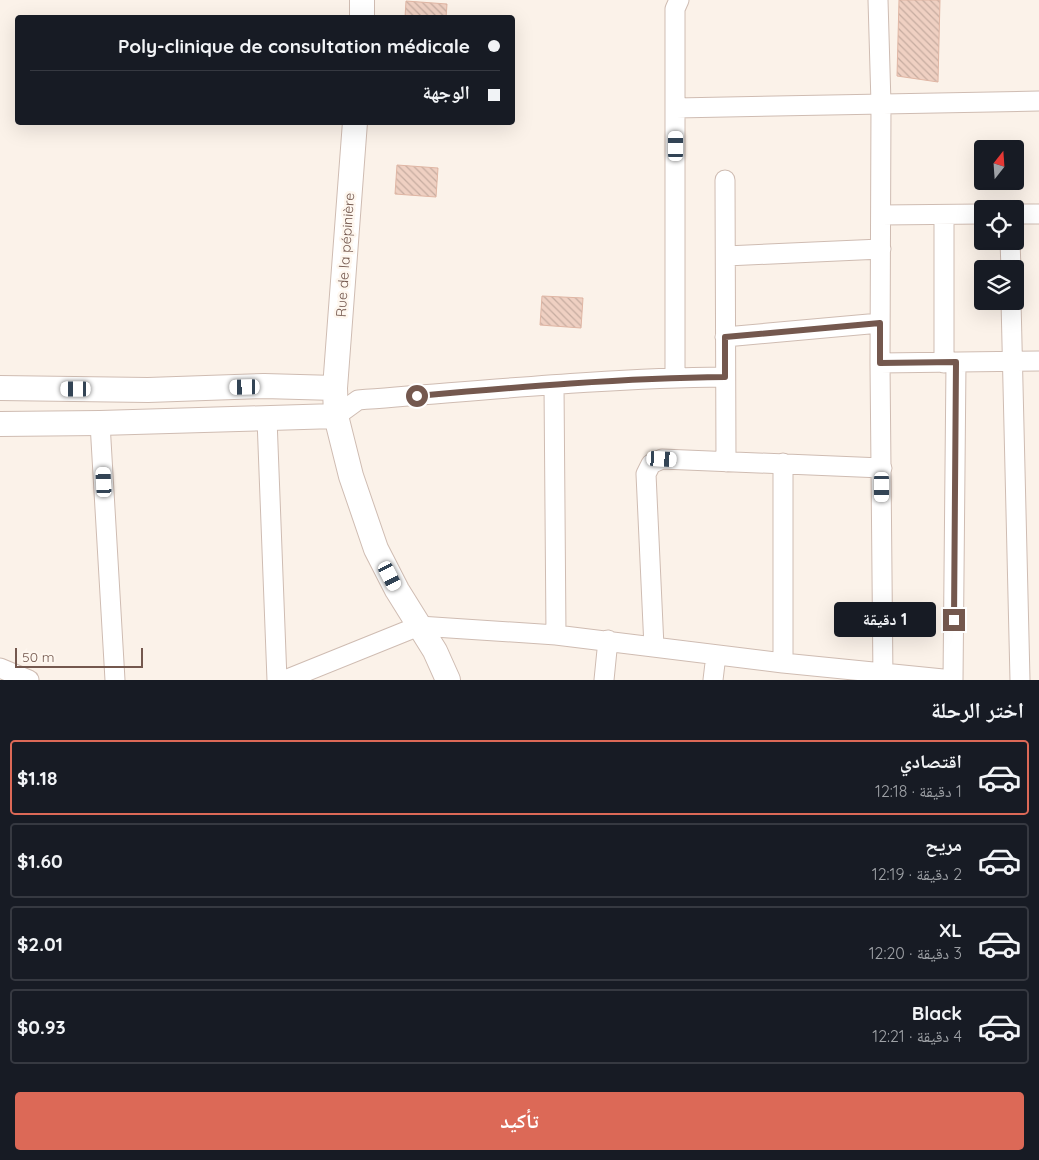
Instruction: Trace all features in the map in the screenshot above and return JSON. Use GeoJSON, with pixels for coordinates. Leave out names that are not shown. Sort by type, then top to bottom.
{"type":"FeatureCollection","features":[{"type":"Feature","properties":{"kind":"street"},"geometry":{"type":"LineString","coordinates":[[362,0],[362,15]]}},
{"type":"Feature","properties":{"kind":"street"},"geometry":{"type":"LineString","coordinates":[[675,378],[675,9],[679,0]]}},
{"type":"Feature","properties":{"kind":"street"},"geometry":{"type":"LineString","coordinates":[[878,0],[881,104],[880,363],[883,677]]}},
{"type":"Feature","properties":{"kind":"street"},"geometry":{"type":"LineString","coordinates":[[676,108],[1039,100]]}},
{"type":"Feature","properties":{"kind":"street","name":"Rue de la pépinière"},"geometry":{"type":"LineString","coordinates":[[355,125],[335,388],[336,416],[351,476],[376,549],[397,590],[435,651],[448,680]]}},
{"type":"Feature","properties":{"kind":"street"},"geometry":{"type":"LineString","coordinates":[[725,180],[726,462]]}},
{"type":"Feature","properties":{"kind":"street"},"geometry":{"type":"LineString","coordinates":[[881,215],[974,214]]}},
{"type":"Feature","properties":{"kind":"street"},"geometry":{"type":"LineString","coordinates":[[1024,214],[1039,214]]}},
{"type":"Feature","properties":{"kind":"street"},"geometry":{"type":"LineString","coordinates":[[284,680],[419,626],[608,640],[883,677],[954,680],[950,363],[944,215]]}},
{"type":"Feature","properties":{"kind":"street"},"geometry":{"type":"LineString","coordinates":[[726,256],[881,249]]}},
{"type":"Feature","properties":{"kind":"street"},"geometry":{"type":"LineString","coordinates":[[1011,310],[1020,680]]}},
{"type":"Feature","properties":{"kind":"street"},"geometry":{"type":"LineString","coordinates":[[725,337],[880,323]]}},
{"type":"Feature","properties":{"kind":"street"},"geometry":{"type":"LineString","coordinates":[[880,363],[1039,361]]}},
{"type":"Feature","properties":{"kind":"street"},"geometry":{"type":"LineString","coordinates":[[358,400],[335,388],[264,386],[148,390],[2,388],[2,424],[336,416],[358,400],[554,385],[725,377]]}},
{"type":"Feature","properties":{"kind":"street"},"geometry":{"type":"LineString","coordinates":[[554,385],[556,635]]}},
{"type":"Feature","properties":{"kind":"street"},"geometry":{"type":"LineString","coordinates":[[268,419],[277,680]]}},
{"type":"Feature","properties":{"kind":"street"},"geometry":{"type":"LineString","coordinates":[[100,423],[115,680]]}},
{"type":"Feature","properties":{"kind":"street"},"geometry":{"type":"LineString","coordinates":[[654,647],[646,474],[651,464],[662,459],[882,468]]}},
{"type":"Feature","properties":{"kind":"street"},"geometry":{"type":"LineString","coordinates":[[783,463],[783,663]]}},
{"type":"Feature","properties":{"kind":"street"},"geometry":{"type":"LineString","coordinates":[[604,680],[608,640]]}},
{"type":"Feature","properties":{"kind":"street"},"geometry":{"type":"LineString","coordinates":[[713,680],[716,655]]}},
{"type":"Feature","properties":{"kind":"street"},"geometry":{"type":"LineString","coordinates":[[0,668],[26,679]]}},
{"type":"Feature","properties":{"kind":"building"},"geometry":{"type":"Polygon","coordinates":[[[899,0],[940,0],[938,82],[897,76],[899,0]]]}},
{"type":"Feature","properties":{"kind":"building"},"geometry":{"type":"Polygon","coordinates":[[[406,1],[447,4],[446,15],[405,15],[406,1]]]}},
{"type":"Feature","properties":{"kind":"building"},"geometry":{"type":"Polygon","coordinates":[[[397,165],[438,168],[436,197],[395,194],[397,165]]]}},
{"type":"Feature","properties":{"kind":"building"},"geometry":{"type":"Polygon","coordinates":[[[542,296],[583,298],[581,328],[540,325],[542,296]]]}},
{"type":"Feature","properties":{"kind":"route"},"geometry":{"type":"LineString","coordinates":[[417,396],[554,385],[725,377],[725,337],[880,323],[880,363],[956,362],[954,620]]}}]}
